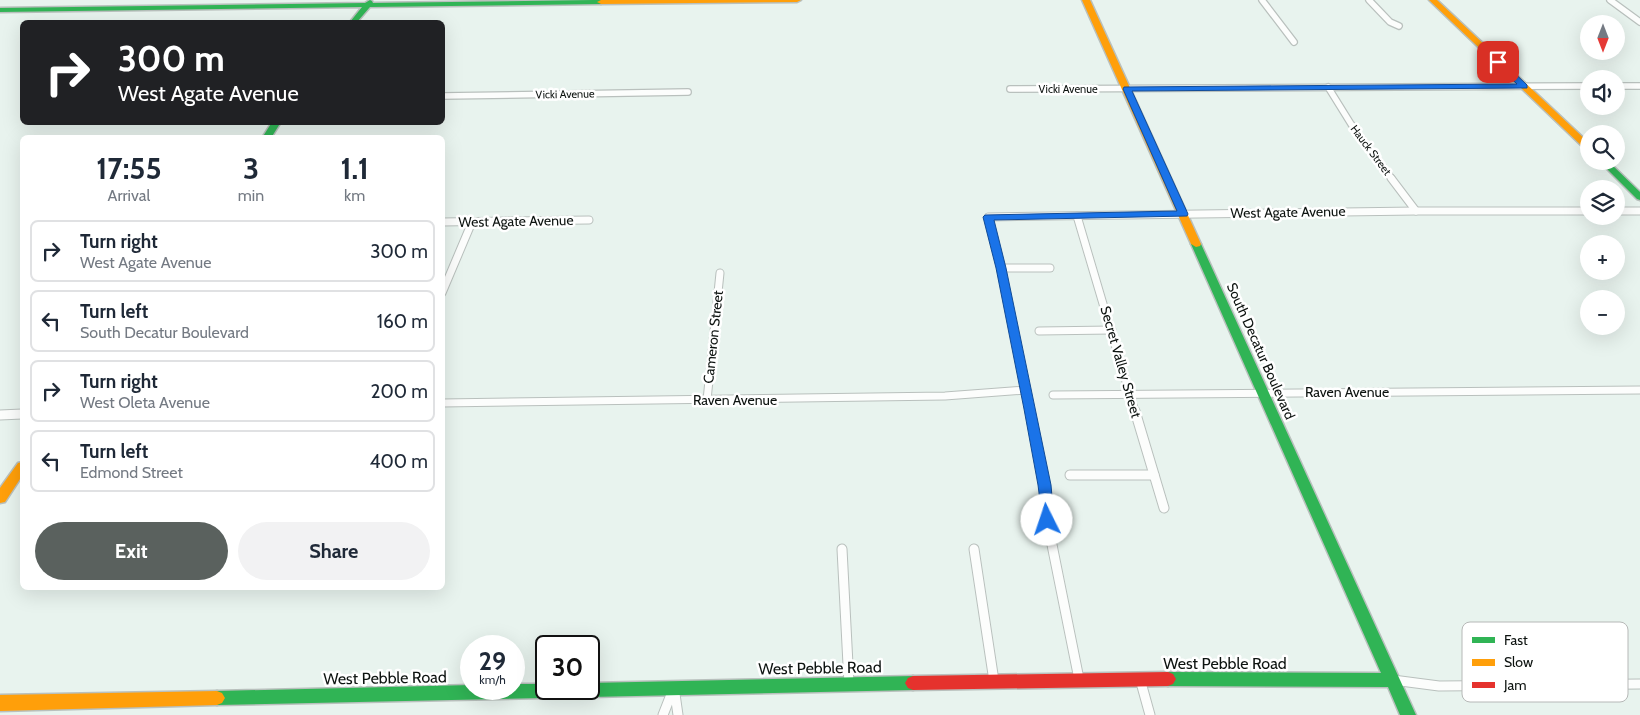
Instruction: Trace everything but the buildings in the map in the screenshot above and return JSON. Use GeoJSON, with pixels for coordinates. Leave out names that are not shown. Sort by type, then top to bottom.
{"type":"FeatureCollection","features":[{"type":"Feature","properties":{"kind":"street"},"geometry":{"type":"LineString","coordinates":[[0,10],[369,3],[797,0]]}},
{"type":"Feature","properties":{"kind":"street","name":"South Decatur Boulevard"},"geometry":{"type":"LineString","coordinates":[[1086,0],[1408,715]]}},
{"type":"Feature","properties":{"kind":"street"},"geometry":{"type":"LineString","coordinates":[[1262,0],[1294,42]]}},
{"type":"Feature","properties":{"kind":"street"},"geometry":{"type":"LineString","coordinates":[[1369,0],[1390,22],[1399,26]]}},
{"type":"Feature","properties":{"kind":"street"},"geometry":{"type":"LineString","coordinates":[[1433,0],[1580,140]]}},
{"type":"Feature","properties":{"kind":"street"},"geometry":{"type":"LineString","coordinates":[[1610,0],[1640,22]]}},
{"type":"Feature","properties":{"kind":"street"},"geometry":{"type":"LineString","coordinates":[[356,20],[369,3]]}},
{"type":"Feature","properties":{"kind":"street","name":"Vicki Avenue"},"geometry":{"type":"LineString","coordinates":[[1010,89],[1580,86]]}},
{"type":"Feature","properties":{"kind":"street"},"geometry":{"type":"LineString","coordinates":[[1625,86],[1640,86]]}},
{"type":"Feature","properties":{"kind":"street","name":"Hauck Street"},"geometry":{"type":"LineString","coordinates":[[1328,87],[1351,124],[1416,211]]}},
{"type":"Feature","properties":{"kind":"street","name":"Vicki Avenue"},"geometry":{"type":"LineString","coordinates":[[445,96],[688,92]]}},
{"type":"Feature","properties":{"kind":"street"},"geometry":{"type":"LineString","coordinates":[[1612,170],[1640,197]]}},
{"type":"Feature","properties":{"kind":"street","name":"West Agate Avenue"},"geometry":{"type":"LineString","coordinates":[[1001,268],[988,217],[1416,211],[1580,211]]}},
{"type":"Feature","properties":{"kind":"street"},"geometry":{"type":"LineString","coordinates":[[1625,211],[1640,211]]}},
{"type":"Feature","properties":{"kind":"street","name":"Secret Valley Street"},"geometry":{"type":"LineString","coordinates":[[1077,216],[1112,330],[1112,339],[1164,508]]}},
{"type":"Feature","properties":{"kind":"street","name":"West Agate Avenue"},"geometry":{"type":"LineString","coordinates":[[445,222],[589,220]]}},
{"type":"Feature","properties":{"kind":"street"},"geometry":{"type":"LineString","coordinates":[[445,286],[472,222]]}},
{"type":"Feature","properties":{"kind":"street"},"geometry":{"type":"LineString","coordinates":[[1050,268],[1001,268],[1045,485],[1047,520],[1079,679]]}},
{"type":"Feature","properties":{"kind":"street","name":"Cameron Street"},"geometry":{"type":"LineString","coordinates":[[707,400],[720,273]]}},
{"type":"Feature","properties":{"kind":"street"},"geometry":{"type":"LineString","coordinates":[[1040,331],[1112,330]]}},
{"type":"Feature","properties":{"kind":"street","name":"Raven Avenue"},"geometry":{"type":"LineString","coordinates":[[445,403],[945,396],[1026,390]]}},
{"type":"Feature","properties":{"kind":"street","name":"Raven Avenue"},"geometry":{"type":"LineString","coordinates":[[1053,395],[1640,390]]}},
{"type":"Feature","properties":{"kind":"street"},"geometry":{"type":"LineString","coordinates":[[0,415],[20,414]]}},
{"type":"Feature","properties":{"kind":"street"},"geometry":{"type":"LineString","coordinates":[[0,498],[20,471]]}},
{"type":"Feature","properties":{"kind":"street"},"geometry":{"type":"LineString","coordinates":[[1070,475],[1154,475]]}},
{"type":"Feature","properties":{"kind":"street"},"geometry":{"type":"LineString","coordinates":[[842,549],[849,684]]}},
{"type":"Feature","properties":{"kind":"street"},"geometry":{"type":"LineString","coordinates":[[974,549],[994,680]]}},
{"type":"Feature","properties":{"kind":"street"},"geometry":{"type":"LineString","coordinates":[[1140,679],[1150,715]]}},
{"type":"Feature","properties":{"kind":"street","name":"West Pebble Road"},"geometry":{"type":"LineString","coordinates":[[0,703],[994,680],[1392,680],[1439,686],[1462,686]]}},
{"type":"Feature","properties":{"kind":"street"},"geometry":{"type":"LineString","coordinates":[[662,715],[674,687]]}},
{"type":"Feature","properties":{"kind":"street"},"geometry":{"type":"LineString","coordinates":[[674,687],[678,715]]}},
{"type":"Feature","properties":{"kind":"traffic: fast"},"geometry":{"type":"LineString","coordinates":[[356,20],[370,2]]}},
{"type":"Feature","properties":{"kind":"traffic: fast"},"geometry":{"type":"LineString","coordinates":[[0,10],[601,2]]}},
{"type":"Feature","properties":{"kind":"traffic: fast"},"geometry":{"type":"LineString","coordinates":[[268,135],[275,125]]}},
{"type":"Feature","properties":{"kind":"traffic: fast"},"geometry":{"type":"LineString","coordinates":[[1612,170],[1640,197]]}},
{"type":"Feature","properties":{"kind":"traffic: fast"},"geometry":{"type":"LineString","coordinates":[[1196,244],[1408,715]]}},
{"type":"Feature","properties":{"kind":"traffic: fast"},"geometry":{"type":"LineString","coordinates":[[1168,679],[1393,680]]}},
{"type":"Feature","properties":{"kind":"traffic: fast"},"geometry":{"type":"LineString","coordinates":[[217,698],[913,683]]}},
{"type":"Feature","properties":{"kind":"traffic: slow"},"geometry":{"type":"LineString","coordinates":[[601,2],[797,0]]}},
{"type":"Feature","properties":{"kind":"traffic: slow"},"geometry":{"type":"LineString","coordinates":[[1086,0],[1196,244]]}},
{"type":"Feature","properties":{"kind":"traffic: slow"},"geometry":{"type":"LineString","coordinates":[[1433,0],[1580,139]]}},
{"type":"Feature","properties":{"kind":"traffic: slow"},"geometry":{"type":"LineString","coordinates":[[0,498],[20,470]]}},
{"type":"Feature","properties":{"kind":"traffic: slow"},"geometry":{"type":"LineString","coordinates":[[0,703],[217,698]]}},
{"type":"Feature","properties":{"kind":"traffic: jam"},"geometry":{"type":"LineString","coordinates":[[913,683],[1168,679]]}},
{"type":"Feature","properties":{"kind":"route"},"geometry":{"type":"LineString","coordinates":[[1047,520],[1045,485],[1001,268],[988,217],[1183,214],[1127,89],[1524,87],[1498,62]]}}]}
